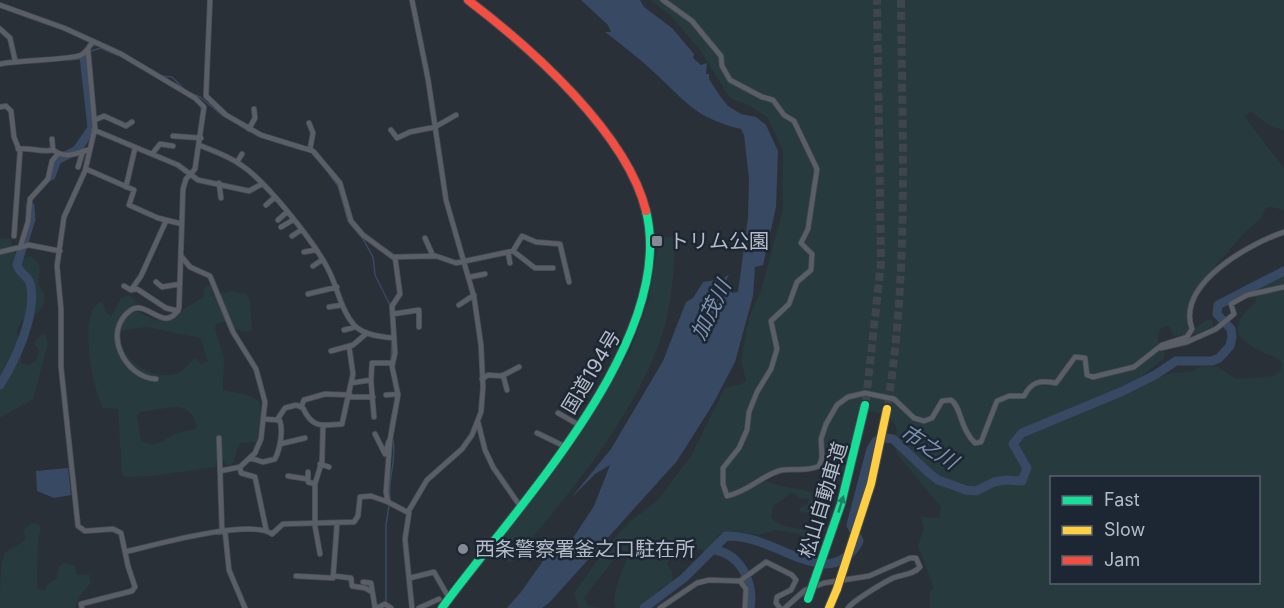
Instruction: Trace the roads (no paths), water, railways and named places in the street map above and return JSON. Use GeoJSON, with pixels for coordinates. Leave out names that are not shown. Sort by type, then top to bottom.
{"type":"FeatureCollection","features":[{"type":"Feature","properties":{"kind":"highway","name":"国道194号"},"geometry":{"type":"LineString","coordinates":[[442,608],[564,446],[615,370],[637,322],[650,273],[651,245],[647,212],[631,169],[594,120],[535,56],[468,0]]}},
{"type":"Feature","properties":{"kind":"highway","name":"松山自動車道"},"geometry":{"type":"LineString","coordinates":[[804,608],[841,504],[866,402]]}},
{"type":"Feature","properties":{"kind":"highway","name":"松山自動車道"},"geometry":{"type":"LineString","coordinates":[[829,608],[871,484],[888,406]]}},
{"type":"Feature","properties":{"kind":"street"},"geometry":{"type":"LineString","coordinates":[[156,379],[147,378],[130,368],[118,348],[117,333],[121,322],[132,309],[141,308],[170,318],[178,310],[183,189],[195,169],[201,138],[210,0]]}},
{"type":"Feature","properties":{"kind":"street"},"geometry":{"type":"LineString","coordinates":[[412,0],[446,200],[474,295],[481,345],[482,379],[482,405],[478,422],[465,446],[427,480],[408,512],[405,539],[412,608]]}},
{"type":"Feature","properties":{"kind":"street"},"geometry":{"type":"LineString","coordinates":[[663,0],[696,25],[721,56],[724,70],[730,80],[750,92],[773,100],[784,116],[794,121],[818,169],[808,229],[801,243],[812,254],[811,270],[797,282],[789,304],[771,321],[777,350],[771,369],[748,412],[747,430],[739,448],[723,468],[723,490],[727,496],[746,491],[782,470],[799,471],[819,466],[822,458],[821,440],[832,413],[842,401],[859,393],[894,399],[914,418],[924,421],[932,418],[942,401],[951,400],[957,406],[961,424],[972,440],[978,443],[983,438],[990,413],[997,401],[1009,396],[1024,396],[1028,387],[1043,380],[1056,383],[1075,357],[1085,358],[1087,375],[1093,377],[1134,367],[1155,350],[1191,334],[1188,316],[1192,299],[1213,273],[1229,259],[1284,232]]}},
{"type":"Feature","properties":{"kind":"street"},"geometry":{"type":"LineString","coordinates":[[0,5],[93,41],[138,63],[205,100],[249,129],[297,148],[310,149],[340,183],[351,221],[372,242],[395,257],[433,256],[451,262],[466,262],[510,252],[535,268],[553,268]]}},
{"type":"Feature","properties":{"kind":"street"},"geometry":{"type":"LineString","coordinates":[[0,29],[10,38],[15,60]]}},
{"type":"Feature","properties":{"kind":"street"},"geometry":{"type":"LineString","coordinates":[[0,63],[74,57],[88,50],[93,41]]}},
{"type":"Feature","properties":{"kind":"street"},"geometry":{"type":"LineString","coordinates":[[78,167],[94,130],[95,120],[88,50]]}},
{"type":"Feature","properties":{"kind":"street"},"geometry":{"type":"LineString","coordinates":[[0,107],[10,108],[18,149],[14,236]]}},
{"type":"Feature","properties":{"kind":"street"},"geometry":{"type":"LineString","coordinates":[[249,129],[255,118],[254,109]]}},
{"type":"Feature","properties":{"kind":"street"},"geometry":{"type":"LineString","coordinates":[[95,120],[104,116],[126,126],[132,122]]}},
{"type":"Feature","properties":{"kind":"street"},"geometry":{"type":"LineString","coordinates":[[391,130],[399,138],[410,132],[435,127],[456,116]]}},
{"type":"Feature","properties":{"kind":"street"},"geometry":{"type":"LineString","coordinates":[[309,123],[313,133],[310,149]]}},
{"type":"Feature","properties":{"kind":"street"},"geometry":{"type":"LineString","coordinates":[[94,130],[178,165],[198,180],[249,191],[262,184]]}},
{"type":"Feature","properties":{"kind":"street"},"geometry":{"type":"LineString","coordinates":[[173,136],[201,138]]}},
{"type":"Feature","properties":{"kind":"street"},"geometry":{"type":"LineString","coordinates":[[52,139],[53,150]]}},
{"type":"Feature","properties":{"kind":"street"},"geometry":{"type":"LineString","coordinates":[[152,154],[160,144],[173,146]]}},
{"type":"Feature","properties":{"kind":"street"},"geometry":{"type":"LineString","coordinates":[[199,145],[237,162],[262,184],[287,212],[322,259],[337,287],[342,305],[355,327],[367,333],[393,338]]}},
{"type":"Feature","properties":{"kind":"street"},"geometry":{"type":"LineString","coordinates":[[18,149],[30,147],[43,151],[53,150],[68,157],[86,150]]}},
{"type":"Feature","properties":{"kind":"street"},"geometry":{"type":"LineString","coordinates":[[126,187],[135,148]]}},
{"type":"Feature","properties":{"kind":"street"},"geometry":{"type":"LineString","coordinates":[[82,608],[81,604],[135,590],[121,533],[118,530],[85,531],[78,526],[61,367],[61,309],[57,266],[65,212],[86,169],[86,150]]}},
{"type":"Feature","properties":{"kind":"street"},"geometry":{"type":"LineString","coordinates":[[20,248],[28,222],[30,199],[48,178],[52,161],[58,154]]}},
{"type":"Feature","properties":{"kind":"street"},"geometry":{"type":"LineString","coordinates":[[237,162],[242,154]]}},
{"type":"Feature","properties":{"kind":"street"},"geometry":{"type":"LineString","coordinates":[[86,169],[134,190],[129,205],[165,220],[182,224]]}},
{"type":"Feature","properties":{"kind":"street"},"geometry":{"type":"LineString","coordinates":[[219,183],[221,198]]}},
{"type":"Feature","properties":{"kind":"street"},"geometry":{"type":"LineString","coordinates":[[266,205],[274,198]]}},
{"type":"Feature","properties":{"kind":"street"},"geometry":{"type":"LineString","coordinates":[[278,220],[287,212]]}},
{"type":"Feature","properties":{"kind":"street"},"geometry":{"type":"LineString","coordinates":[[131,290],[141,276],[163,231],[165,220]]}},
{"type":"Feature","properties":{"kind":"street"},"geometry":{"type":"LineString","coordinates":[[281,227],[293,220]]}},
{"type":"Feature","properties":{"kind":"street"},"geometry":{"type":"LineString","coordinates":[[292,236],[301,230]]}},
{"type":"Feature","properties":{"kind":"street"},"geometry":{"type":"LineString","coordinates":[[510,263],[510,252],[522,236],[536,242],[560,244],[569,282]]}},
{"type":"Feature","properties":{"kind":"street"},"geometry":{"type":"LineString","coordinates":[[425,238],[433,256]]}},
{"type":"Feature","properties":{"kind":"street"},"geometry":{"type":"LineString","coordinates":[[0,252],[36,246],[60,251]]}},
{"type":"Feature","properties":{"kind":"street"},"geometry":{"type":"LineString","coordinates":[[304,252],[315,250]]}},
{"type":"Feature","properties":{"kind":"street"},"geometry":{"type":"LineString","coordinates":[[313,266],[329,254]]}},
{"type":"Feature","properties":{"kind":"street"},"geometry":{"type":"LineString","coordinates":[[181,256],[190,267],[206,274],[212,280],[233,332],[256,369],[265,402],[258,448],[240,467],[220,471]]}},
{"type":"Feature","properties":{"kind":"street"},"geometry":{"type":"LineString","coordinates":[[388,502],[386,492],[390,440],[398,394],[393,363],[392,306],[400,294],[395,257]]}},
{"type":"Feature","properties":{"kind":"street"},"geometry":{"type":"LineString","coordinates":[[470,277],[485,274]]}},
{"type":"Feature","properties":{"kind":"street"},"geometry":{"type":"LineString","coordinates":[[156,282],[162,286],[180,284]]}},
{"type":"Feature","properties":{"kind":"street"},"geometry":{"type":"LineString","coordinates":[[124,286],[131,290],[138,289],[166,308],[178,310]]}},
{"type":"Feature","properties":{"kind":"street"},"geometry":{"type":"LineString","coordinates":[[1155,350],[1187,342],[1220,326],[1224,320],[1234,314],[1231,304],[1233,301],[1247,295],[1284,286]]}},
{"type":"Feature","properties":{"kind":"street"},"geometry":{"type":"LineString","coordinates":[[308,294],[337,287]]}},
{"type":"Feature","properties":{"kind":"street"},"geometry":{"type":"LineString","coordinates":[[459,305],[474,295]]}},
{"type":"Feature","properties":{"kind":"street"},"geometry":{"type":"LineString","coordinates":[[329,308],[342,305]]}},
{"type":"Feature","properties":{"kind":"street"},"geometry":{"type":"LineString","coordinates":[[393,314],[418,310],[419,327]]}},
{"type":"Feature","properties":{"kind":"street"},"geometry":{"type":"LineString","coordinates":[[344,330],[355,327]]}},
{"type":"Feature","properties":{"kind":"street"},"geometry":{"type":"LineString","coordinates":[[331,351],[338,345],[349,346],[367,333]]}},
{"type":"Feature","properties":{"kind":"street"},"geometry":{"type":"LineString","coordinates":[[301,406],[309,420],[323,426],[342,424],[353,374],[349,346]]}},
{"type":"Feature","properties":{"kind":"street"},"geometry":{"type":"LineString","coordinates":[[374,355],[376,361]]}},
{"type":"Feature","properties":{"kind":"street"},"geometry":{"type":"LineString","coordinates":[[375,417],[371,380],[372,363],[376,361],[393,363]]}},
{"type":"Feature","properties":{"kind":"street"},"geometry":{"type":"LineString","coordinates":[[482,379],[488,375],[503,375],[519,368]]}},
{"type":"Feature","properties":{"kind":"street"},"geometry":{"type":"LineString","coordinates":[[503,375],[507,390]]}},
{"type":"Feature","properties":{"kind":"street"},"geometry":{"type":"LineString","coordinates":[[351,383],[371,380]]}},
{"type":"Feature","properties":{"kind":"street"},"geometry":{"type":"LineString","coordinates":[[301,406],[304,400],[325,394],[373,397]]}},
{"type":"Feature","properties":{"kind":"street"},"geometry":{"type":"LineString","coordinates":[[386,395],[398,394]]}},
{"type":"Feature","properties":{"kind":"street"},"geometry":{"type":"LineString","coordinates":[[250,458],[263,462],[272,461],[277,455],[280,444],[281,423],[279,419],[285,408],[293,405],[301,406]]}},
{"type":"Feature","properties":{"kind":"street"},"geometry":{"type":"LineString","coordinates":[[558,413],[579,425]]}},
{"type":"Feature","properties":{"kind":"street"},"geometry":{"type":"LineString","coordinates":[[264,419],[279,419]]}},
{"type":"Feature","properties":{"kind":"street"},"geometry":{"type":"LineString","coordinates":[[478,422],[482,429],[485,450],[493,467],[520,506]]}},
{"type":"Feature","properties":{"kind":"street"},"geometry":{"type":"LineString","coordinates":[[320,554],[315,524],[315,484],[320,464],[323,426]]}},
{"type":"Feature","properties":{"kind":"street"},"geometry":{"type":"LineString","coordinates":[[537,433],[564,446]]}},
{"type":"Feature","properties":{"kind":"street"},"geometry":{"type":"LineString","coordinates":[[375,434],[385,454],[390,440]]}},
{"type":"Feature","properties":{"kind":"street"},"geometry":{"type":"LineString","coordinates":[[219,438],[224,531],[229,570],[245,608]]}},
{"type":"Feature","properties":{"kind":"street"},"geometry":{"type":"LineString","coordinates":[[280,444],[305,438]]}},
{"type":"Feature","properties":{"kind":"street"},"geometry":{"type":"LineString","coordinates":[[320,464],[329,467]]}},
{"type":"Feature","properties":{"kind":"street"},"geometry":{"type":"LineString","coordinates":[[240,467],[241,473],[255,477],[266,529]]}},
{"type":"Feature","properties":{"kind":"street"},"geometry":{"type":"LineString","coordinates":[[308,472],[307,479],[310,484],[315,484]]}},
{"type":"Feature","properties":{"kind":"street"},"geometry":{"type":"LineString","coordinates":[[288,476],[307,479]]}},
{"type":"Feature","properties":{"kind":"street"},"geometry":{"type":"LineString","coordinates":[[125,552],[224,531],[266,529],[275,534],[283,524],[337,524],[355,521],[358,500],[362,496],[376,497],[408,512]]}},
{"type":"Feature","properties":{"kind":"street"},"geometry":{"type":"LineString","coordinates":[[334,576],[337,524]]}},
{"type":"Feature","properties":{"kind":"street"},"geometry":{"type":"LineString","coordinates":[[785,608],[800,593],[818,585],[869,576],[910,558],[916,558],[919,562],[918,569],[914,572],[891,579],[853,602],[848,608]]}},
{"type":"Feature","properties":{"kind":"street"},"geometry":{"type":"LineString","coordinates":[[660,608],[703,581],[742,580],[766,562],[795,578],[794,586],[777,597],[776,603],[780,608]]}},
{"type":"Feature","properties":{"kind":"street"},"geometry":{"type":"LineString","coordinates":[[410,578],[434,572],[449,598]]}},
{"type":"Feature","properties":{"kind":"street"},"geometry":{"type":"LineString","coordinates":[[296,576],[351,578],[352,586],[365,588],[372,592]]}},
{"type":"Feature","properties":{"kind":"street"},"geometry":{"type":"LineString","coordinates":[[742,580],[746,589],[744,608]]}},
{"type":"Feature","properties":{"kind":"street"},"geometry":{"type":"LineString","coordinates":[[363,582],[371,583],[376,608],[385,604],[391,608]]}},
{"type":"Feature","properties":{"kind":"street"},"geometry":{"type":"LineString","coordinates":[[419,608],[439,598]]}},
{"type":"Feature","properties":{"kind":"water","name":"加茂川"},"geometry":{"type":"Polygon","coordinates":[[[581,0],[640,0],[644,7],[672,28],[694,54],[693,58],[701,65],[707,63],[706,74],[709,74],[709,79],[728,106],[741,114],[756,117],[766,125],[778,151],[776,207],[763,265],[755,267],[753,296],[735,362],[713,404],[677,461],[549,603],[542,608],[507,608],[555,544],[558,541],[569,544],[594,506],[610,465],[595,474],[571,498],[611,449],[663,361],[686,302],[693,298],[703,282],[723,279],[729,274],[726,281],[732,293],[738,292],[748,218],[749,179],[744,135],[741,129],[713,120],[693,108],[644,63],[605,32],[611,32],[608,25],[581,0]]]}},
{"type":"Feature","properties":{"kind":"water"},"geometry":{"type":"Polygon","coordinates":[[[68,468],[71,495],[54,498],[37,491],[36,471],[68,468]]]}},
{"type":"Feature","properties":{"kind":"waterway"},"geometry":{"type":"LineString","coordinates":[[91,51],[101,48],[117,55]]}},
{"type":"Feature","properties":{"kind":"waterway"},"geometry":{"type":"LineString","coordinates":[[69,60],[80,59],[87,54]]}},
{"type":"Feature","properties":{"kind":"waterway"},"geometry":{"type":"LineString","coordinates":[[51,176],[57,160],[77,150],[92,128],[84,56]]}},
{"type":"Feature","properties":{"kind":"waterway"},"geometry":{"type":"LineString","coordinates":[[161,76],[172,77],[184,89]]}},
{"type":"Feature","properties":{"kind":"waterway"},"geometry":{"type":"LineString","coordinates":[[190,93],[200,97],[223,116]]}},
{"type":"Feature","properties":{"kind":"waterway"},"geometry":{"type":"LineString","coordinates":[[240,126],[260,137],[302,150]]}},
{"type":"Feature","properties":{"kind":"waterway"},"geometry":{"type":"LineString","coordinates":[[329,174],[338,186],[348,221],[363,239],[373,257],[375,275],[390,305]]}},
{"type":"Feature","properties":{"kind":"waterway"},"geometry":{"type":"LineString","coordinates":[[0,385],[24,336],[31,308],[30,283],[17,265],[31,219],[30,206]]}},
{"type":"Feature","properties":{"kind":"waterway","name":"市之川"},"geometry":{"type":"LineString","coordinates":[[644,608],[684,578],[726,536],[753,540],[814,562],[831,564],[846,557],[859,541],[851,525],[871,449],[876,441],[886,438],[893,439],[938,480],[966,490],[976,491],[994,482],[1006,480],[1022,481],[1027,468],[1013,444],[1022,433],[1123,391],[1155,375],[1176,361],[1212,361],[1219,358],[1230,346],[1232,337],[1231,329],[1217,314],[1218,305],[1284,271]]}},
{"type":"Feature","properties":{"kind":"waterway"},"geometry":{"type":"LineString","coordinates":[[391,359],[392,340]]}},
{"type":"Feature","properties":{"kind":"waterway"},"geometry":{"type":"LineString","coordinates":[[390,426],[392,414]]}},
{"type":"Feature","properties":{"kind":"waterway"},"geometry":{"type":"LineString","coordinates":[[390,500],[394,457],[393,440]]}},
{"type":"Feature","properties":{"kind":"waterway"},"geometry":{"type":"LineString","coordinates":[[386,602],[386,525],[389,505]]}},
{"type":"Feature","properties":{"kind":"waterway"},"geometry":{"type":"LineString","coordinates":[[715,550],[732,558],[744,572],[750,590],[750,608]]}},
{"type":"Feature","properties":{"kind":"tunnel"},"geometry":{"type":"LineString","coordinates":[[866,400],[881,263],[877,0]]}},
{"type":"Feature","properties":{"kind":"tunnel"},"geometry":{"type":"LineString","coordinates":[[888,403],[895,353],[902,252],[901,0]]}},
{"type":"Feature","properties":{"kind":"place","name":"トリム公園"},"geometry":{"type":"Point","coordinates":[657,241]}},
{"type":"Feature","properties":{"kind":"place","name":"西条警察署釜之口駐在所"},"geometry":{"type":"Point","coordinates":[463,549]}}]}
